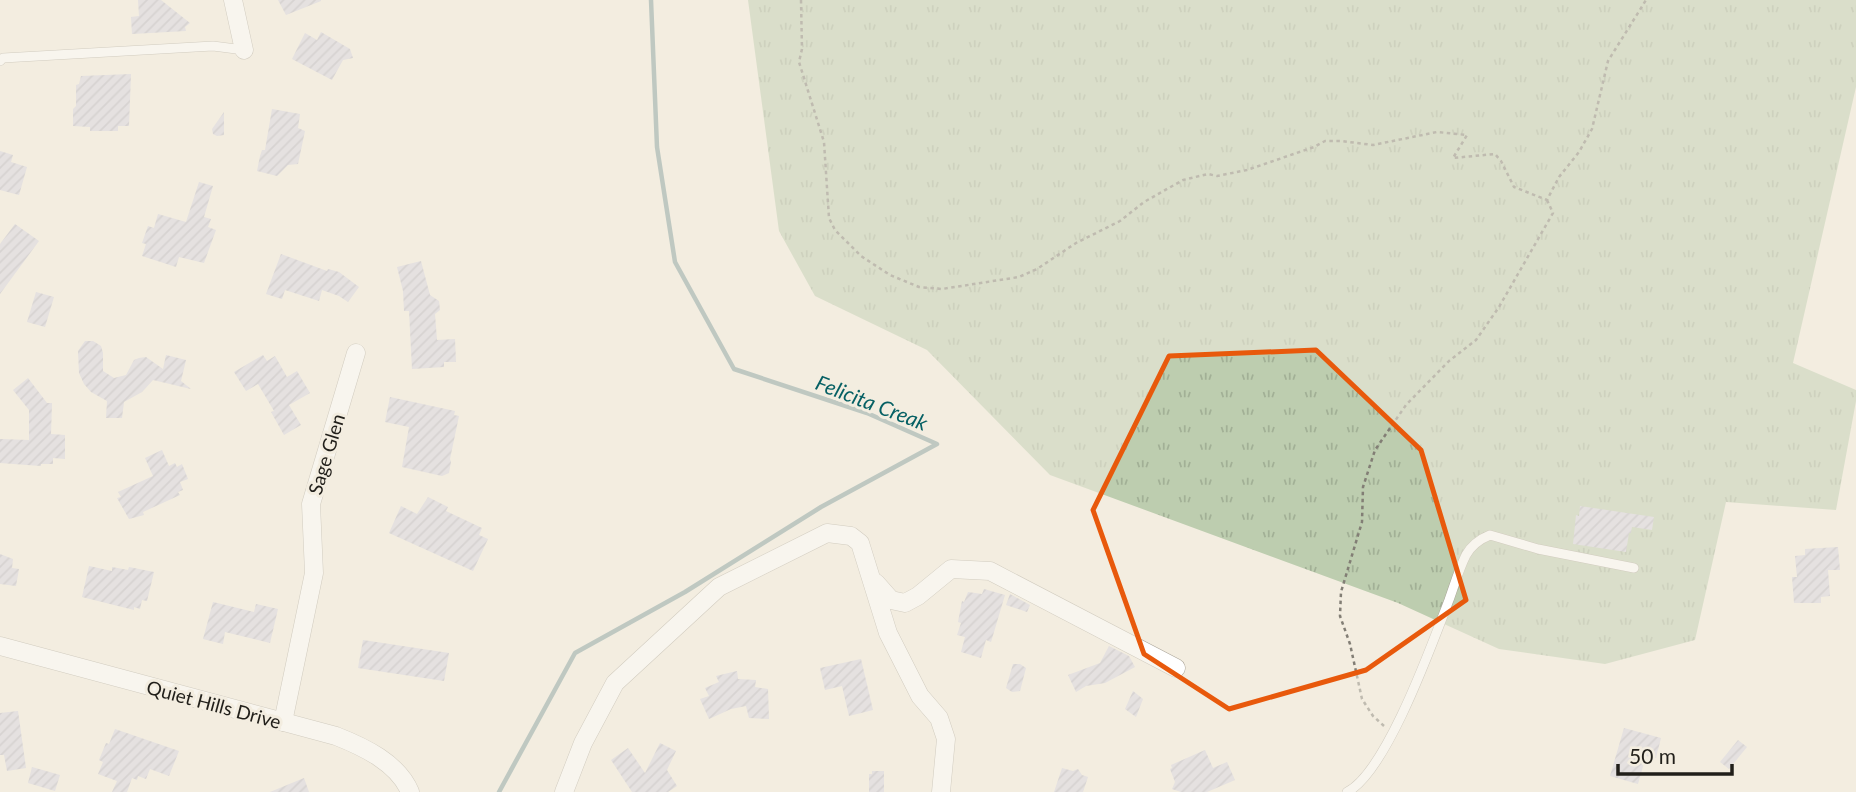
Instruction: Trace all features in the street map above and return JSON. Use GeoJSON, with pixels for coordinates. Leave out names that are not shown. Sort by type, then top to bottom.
{"type":"FeatureCollection","features":[{"type":"Feature","properties":{"kind":"street"},"geometry":{"type":"LineString","coordinates":[[233,0],[244,50]]}},
{"type":"Feature","properties":{"kind":"street","name":"Sage Glen"},"geometry":{"type":"LineString","coordinates":[[283,722],[314,573],[311,504],[356,353]]}},
{"type":"Feature","properties":{"kind":"street"},"geometry":{"type":"LineString","coordinates":[[564,792],[583,743],[615,683],[719,587],[827,533],[851,536],[860,543],[888,634],[920,696],[939,718],[946,739],[942,792]]}},
{"type":"Feature","properties":{"kind":"street"},"geometry":{"type":"LineString","coordinates":[[871,578],[891,600],[905,603],[919,596],[951,569],[990,571],[1176,668]]}},
{"type":"Feature","properties":{"kind":"street","name":"Quiet Hills Drive"},"geometry":{"type":"LineString","coordinates":[[0,646],[336,736],[366,748],[405,780],[410,792]]}},
{"type":"Feature","properties":{"kind":"lane"},"geometry":{"type":"LineString","coordinates":[[0,61],[3,58],[213,46],[244,50]]}},
{"type":"Feature","properties":{"kind":"lane"},"geometry":{"type":"LineString","coordinates":[[1347,792],[1363,781],[1392,734],[1466,555],[1483,538],[1490,535],[1550,551],[1634,568]]}},
{"type":"Feature","properties":{"kind":"path"},"geometry":{"type":"LineString","coordinates":[[801,0],[802,49],[799,62],[824,142],[829,218],[835,230],[861,257],[890,275],[919,287],[942,289],[1019,277],[1120,220],[1144,202],[1183,180],[1247,170],[1325,141],[1373,145],[1437,132],[1467,135],[1453,158],[1495,154],[1514,187],[1547,200],[1553,213],[1499,307],[1476,340],[1449,361],[1406,405],[1375,450],[1363,487],[1362,522],[1341,592],[1340,616],[1350,644],[1363,699],[1373,716],[1392,734]]}},
{"type":"Feature","properties":{"kind":"path"},"geometry":{"type":"LineString","coordinates":[[1547,200],[1559,177],[1579,152],[1592,129],[1608,61],[1646,0]]}},
{"type":"Feature","properties":{"kind":"highlighted area"},"geometry":{"type":"Polygon","coordinates":[[[1316,350],[1421,450],[1466,600],[1366,670],[1229,709],[1144,654],[1093,510],[1169,356],[1316,350]]]}},
{"type":"Feature","properties":{"kind":"green space"},"geometry":{"type":"Polygon","coordinates":[[[748,0],[1856,0],[1856,87],[1793,363],[1856,390],[1836,510],[1726,502],[1695,640],[1605,664],[1499,649],[1398,603],[1050,475],[927,350],[815,296],[779,231],[748,0]]]}},
{"type":"Feature","properties":{"kind":"building"},"geometry":{"type":"Polygon","coordinates":[[[138,0],[161,0],[190,23],[185,27],[186,31],[132,34],[131,17],[139,16],[138,0]]]}},
{"type":"Feature","properties":{"kind":"building"},"geometry":{"type":"Polygon","coordinates":[[[278,0],[321,0],[321,1],[286,15],[278,0]]]}},
{"type":"Feature","properties":{"kind":"building"},"geometry":{"type":"Polygon","coordinates":[[[321,32],[350,49],[353,58],[343,60],[332,80],[292,59],[305,33],[317,40],[321,32]]]}},
{"type":"Feature","properties":{"kind":"building"},"geometry":{"type":"Polygon","coordinates":[[[131,74],[129,126],[118,126],[118,131],[90,131],[90,127],[73,126],[76,85],[79,84],[81,76],[131,74]]]}},
{"type":"Feature","properties":{"kind":"building"},"geometry":{"type":"Polygon","coordinates":[[[272,109],[300,114],[298,128],[305,131],[298,164],[288,165],[277,176],[257,171],[262,150],[265,150],[272,109]]]}},
{"type":"Feature","properties":{"kind":"building"},"geometry":{"type":"Polygon","coordinates":[[[224,112],[224,135],[217,136],[212,129],[224,112]]]}},
{"type":"Feature","properties":{"kind":"building"},"geometry":{"type":"Polygon","coordinates":[[[0,151],[13,155],[11,162],[27,167],[19,195],[0,190],[0,151]]]}},
{"type":"Feature","properties":{"kind":"building"},"geometry":{"type":"Polygon","coordinates":[[[199,182],[213,186],[204,217],[211,219],[208,227],[216,230],[204,263],[179,257],[176,267],[142,256],[146,244],[142,243],[148,226],[154,228],[158,214],[186,222],[199,182]]]}},
{"type":"Feature","properties":{"kind":"building"},"geometry":{"type":"Polygon","coordinates":[[[15,224],[39,241],[0,294],[0,244],[15,224]]]}},
{"type":"Feature","properties":{"kind":"building"},"geometry":{"type":"Polygon","coordinates":[[[281,254],[327,271],[339,272],[359,287],[348,302],[322,290],[319,301],[285,290],[282,299],[266,294],[281,254]]]}},
{"type":"Feature","properties":{"kind":"building"},"geometry":{"type":"Polygon","coordinates":[[[421,261],[430,295],[439,301],[440,310],[435,314],[437,340],[455,339],[456,362],[444,362],[444,367],[412,369],[409,311],[404,311],[403,291],[397,267],[421,261]]]}},
{"type":"Feature","properties":{"kind":"building"},"geometry":{"type":"Polygon","coordinates":[[[36,292],[54,297],[45,327],[27,322],[36,292]]]}},
{"type":"Feature","properties":{"kind":"building"},"geometry":{"type":"Polygon","coordinates":[[[85,341],[93,341],[101,346],[103,371],[114,378],[126,375],[134,360],[139,358],[146,357],[163,369],[166,355],[186,360],[181,381],[191,389],[153,380],[142,392],[124,402],[122,418],[106,418],[107,401],[91,392],[79,373],[78,351],[85,341]]]}},
{"type":"Feature","properties":{"kind":"building"},"geometry":{"type":"Polygon","coordinates":[[[263,355],[267,361],[275,356],[287,377],[297,371],[310,393],[289,405],[301,425],[284,435],[258,384],[246,391],[234,372],[263,355]]]}},
{"type":"Feature","properties":{"kind":"building"},"geometry":{"type":"Polygon","coordinates":[[[28,378],[47,403],[52,403],[51,434],[65,435],[65,459],[53,458],[53,464],[41,466],[0,463],[0,439],[29,440],[29,410],[13,390],[28,378]]]}},
{"type":"Feature","properties":{"kind":"building"},"geometry":{"type":"Polygon","coordinates":[[[390,397],[455,411],[454,415],[459,416],[449,473],[442,476],[402,467],[409,427],[385,422],[390,397]]]}},
{"type":"Feature","properties":{"kind":"building"},"geometry":{"type":"Polygon","coordinates":[[[162,450],[169,466],[175,463],[177,467],[182,464],[188,479],[180,482],[183,490],[178,492],[180,495],[143,512],[144,515],[129,519],[117,498],[121,497],[118,492],[153,476],[145,458],[162,450]]]}},
{"type":"Feature","properties":{"kind":"building"},"geometry":{"type":"Polygon","coordinates":[[[428,497],[448,507],[446,511],[482,528],[479,535],[488,539],[473,571],[389,533],[401,506],[417,514],[428,497]]]}},
{"type":"Feature","properties":{"kind":"building"},"geometry":{"type":"Polygon","coordinates":[[[1580,506],[1654,517],[1652,530],[1632,527],[1626,552],[1573,544],[1576,515],[1579,516],[1580,506]]]}},
{"type":"Feature","properties":{"kind":"building"},"geometry":{"type":"Polygon","coordinates":[[[1838,547],[1840,570],[1828,570],[1830,596],[1821,597],[1821,603],[1794,603],[1792,577],[1797,577],[1795,556],[1805,555],[1805,549],[1838,547]]]}},
{"type":"Feature","properties":{"kind":"building"},"geometry":{"type":"Polygon","coordinates":[[[0,554],[13,559],[12,568],[19,569],[16,586],[0,584],[0,554]]]}},
{"type":"Feature","properties":{"kind":"building"},"geometry":{"type":"Polygon","coordinates":[[[89,566],[112,571],[112,567],[128,570],[129,567],[154,572],[147,601],[142,600],[140,609],[134,607],[134,610],[82,597],[89,566]]]}},
{"type":"Feature","properties":{"kind":"building"},"geometry":{"type":"Polygon","coordinates":[[[984,589],[1005,595],[991,642],[986,640],[981,658],[961,652],[965,637],[957,635],[961,623],[958,622],[962,601],[964,602],[968,592],[982,594],[984,589]]]}},
{"type":"Feature","properties":{"kind":"building"},"geometry":{"type":"Polygon","coordinates":[[[1010,594],[1030,605],[1027,612],[1006,605],[1010,594]]]}},
{"type":"Feature","properties":{"kind":"building"},"geometry":{"type":"Polygon","coordinates":[[[213,602],[254,612],[256,604],[278,609],[270,643],[225,632],[223,644],[203,639],[213,602]]]}},
{"type":"Feature","properties":{"kind":"building"},"geometry":{"type":"Polygon","coordinates":[[[363,640],[449,653],[444,681],[358,668],[363,640]]]}},
{"type":"Feature","properties":{"kind":"building"},"geometry":{"type":"Polygon","coordinates":[[[1109,646],[1129,656],[1135,667],[1105,683],[1086,686],[1076,692],[1068,675],[1100,663],[1109,646]]]}},
{"type":"Feature","properties":{"kind":"building"},"geometry":{"type":"Polygon","coordinates":[[[861,659],[873,710],[849,716],[842,686],[825,690],[820,668],[861,659]]]}},
{"type":"Feature","properties":{"kind":"building"},"geometry":{"type":"Polygon","coordinates":[[[1013,664],[1026,668],[1020,691],[1012,692],[1006,688],[1013,664]]]}},
{"type":"Feature","properties":{"kind":"building"},"geometry":{"type":"Polygon","coordinates":[[[737,671],[738,679],[756,680],[755,687],[768,689],[769,719],[749,718],[746,706],[731,709],[709,719],[700,699],[709,696],[705,688],[719,682],[716,676],[737,671]]]}},
{"type":"Feature","properties":{"kind":"building"},"geometry":{"type":"Polygon","coordinates":[[[1133,691],[1143,699],[1136,717],[1125,709],[1133,691]]]}},
{"type":"Feature","properties":{"kind":"building"},"geometry":{"type":"Polygon","coordinates":[[[18,711],[26,768],[7,771],[4,755],[0,755],[0,713],[18,711]]]}},
{"type":"Feature","properties":{"kind":"building"},"geometry":{"type":"Polygon","coordinates":[[[1624,728],[1661,738],[1656,758],[1646,756],[1638,784],[1610,776],[1624,728]]]}},
{"type":"Feature","properties":{"kind":"building"},"geometry":{"type":"Polygon","coordinates":[[[115,729],[179,751],[169,776],[150,769],[146,779],[138,776],[137,780],[132,778],[127,792],[112,792],[117,781],[98,774],[103,762],[99,760],[115,729]]]}},
{"type":"Feature","properties":{"kind":"building"},"geometry":{"type":"Polygon","coordinates":[[[1738,740],[1747,747],[1729,769],[1720,762],[1738,740]]]}},
{"type":"Feature","properties":{"kind":"building"},"geometry":{"type":"Polygon","coordinates":[[[660,743],[676,751],[667,770],[677,786],[668,792],[632,792],[611,760],[628,748],[645,773],[660,743]]]}},
{"type":"Feature","properties":{"kind":"building"},"geometry":{"type":"Polygon","coordinates":[[[1205,750],[1213,768],[1227,762],[1235,780],[1207,792],[1181,792],[1172,789],[1175,782],[1171,765],[1205,750]]]}},
{"type":"Feature","properties":{"kind":"building"},"geometry":{"type":"Polygon","coordinates":[[[32,767],[60,775],[55,791],[28,783],[32,767]]]}},
{"type":"Feature","properties":{"kind":"building"},"geometry":{"type":"Polygon","coordinates":[[[1062,768],[1073,771],[1078,769],[1082,775],[1088,777],[1083,792],[1054,792],[1062,768]]]}},
{"type":"Feature","properties":{"kind":"building"},"geometry":{"type":"Polygon","coordinates":[[[872,771],[884,771],[884,792],[869,792],[869,774],[872,774],[872,771]]]}},
{"type":"Feature","properties":{"kind":"building"},"geometry":{"type":"Polygon","coordinates":[[[304,778],[309,792],[270,792],[304,778]]]}},
{"type":"Feature","properties":{"kind":"waterway","name":"Felicita Creak"},"geometry":{"type":"LineString","coordinates":[[499,792],[575,653],[685,592],[821,507],[937,444],[867,413],[734,369],[675,262],[657,147],[651,0]]}}]}
